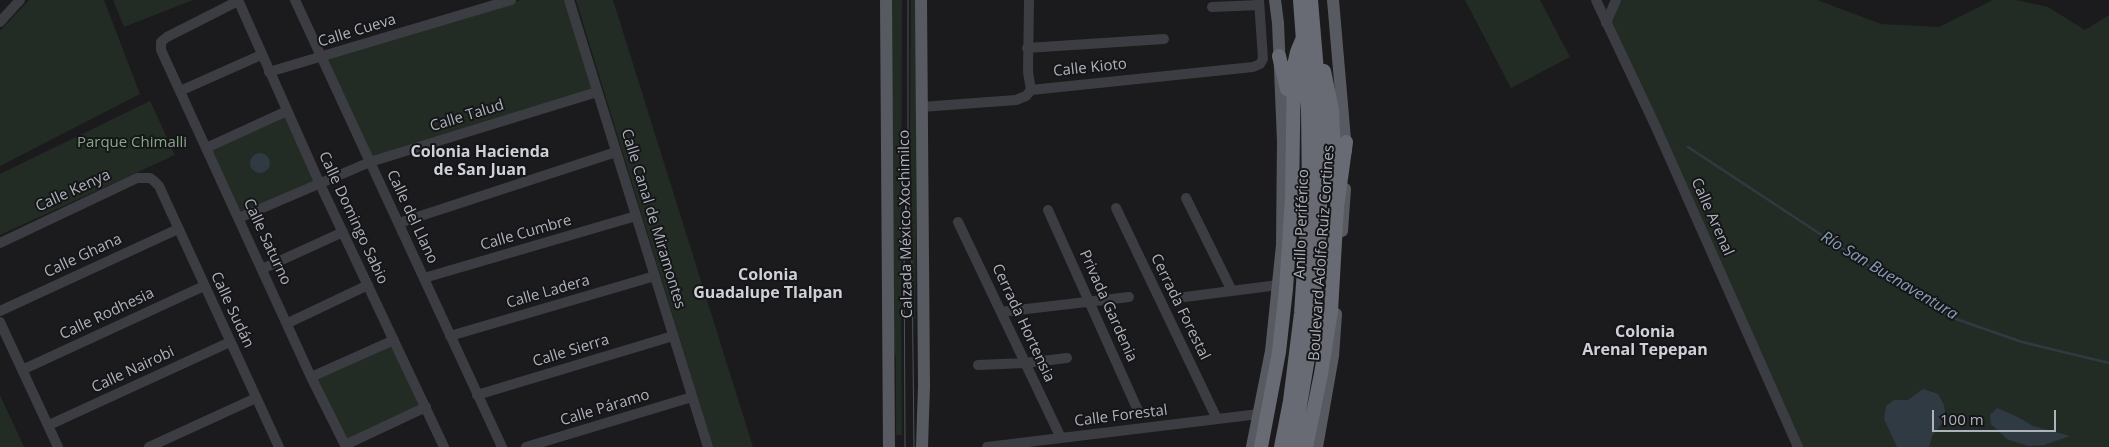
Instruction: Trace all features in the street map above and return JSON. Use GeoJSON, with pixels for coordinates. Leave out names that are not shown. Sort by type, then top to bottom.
{"type":"FeatureCollection","features":[{"type":"Feature","properties":{"kind":"highway","name":"Anillo Periférico"},"geometry":{"type":"LineString","coordinates":[[1281,447],[1291,392],[1301,313],[1309,197],[1308,109],[1300,0]]}},
{"type":"Feature","properties":{"kind":"highway","name":"Anillo Periférico"},"geometry":{"type":"LineString","coordinates":[[1293,447],[1309,352],[1320,230],[1320,116],[1312,0]]}},
{"type":"Feature","properties":{"kind":"highway"},"geometry":{"type":"LineString","coordinates":[[1261,447],[1279,352],[1286,289],[1291,222],[1294,65],[1297,52],[1304,37]]}},
{"type":"Feature","properties":{"kind":"highway"},"geometry":{"type":"LineString","coordinates":[[1316,46],[1326,78],[1332,110],[1338,207]]}},
{"type":"Feature","properties":{"kind":"highway"},"geometry":{"type":"LineString","coordinates":[[1279,56],[1287,83],[1293,128]]}},
{"type":"Feature","properties":{"kind":"highway"},"geometry":{"type":"LineString","coordinates":[[1306,447],[1321,374],[1331,311],[1336,229],[1346,142]]}},
{"type":"Feature","properties":{"kind":"main road","name":"Calzada México-Xochimilco"},"geometry":{"type":"LineString","coordinates":[[886,0],[889,447]]}},
{"type":"Feature","properties":{"kind":"main road","name":"Calzada México-Xochimilco"},"geometry":{"type":"LineString","coordinates":[[921,0],[920,107],[924,386],[922,447]]}},
{"type":"Feature","properties":{"kind":"main road"},"geometry":{"type":"LineString","coordinates":[[1252,447],[1271,351],[1282,245],[1283,141],[1274,0]]}},
{"type":"Feature","properties":{"kind":"main road","name":"Boulevard Adolfo Ruiz Cortines"},"geometry":{"type":"LineString","coordinates":[[1317,447],[1333,356],[1346,178],[1346,142],[1333,0]]}},
{"type":"Feature","properties":{"kind":"street"},"geometry":{"type":"LineString","coordinates":[[0,22],[20,0]]}},
{"type":"Feature","properties":{"kind":"street","name":"Calle del Llano"},"geometry":{"type":"LineString","coordinates":[[295,0],[320,58],[502,447]]}},
{"type":"Feature","properties":{"kind":"street","name":"Calle Cueva"},"geometry":{"type":"LineString","coordinates":[[269,72],[511,0]]}},
{"type":"Feature","properties":{"kind":"street","name":"Calle Canal de Miramontes"},"geometry":{"type":"LineString","coordinates":[[569,0],[708,447]]}},
{"type":"Feature","properties":{"kind":"street"},"geometry":{"type":"LineString","coordinates":[[1029,0],[1027,48],[1031,90]]}},
{"type":"Feature","properties":{"kind":"street","name":"Calle Arenal"},"geometry":{"type":"LineString","coordinates":[[1596,0],[1655,125],[1798,447]]}},
{"type":"Feature","properties":{"kind":"street"},"geometry":{"type":"LineString","coordinates":[[1606,22],[1616,0]]}},
{"type":"Feature","properties":{"kind":"street","name":"Calle Saturno"},"geometry":{"type":"LineString","coordinates":[[238,1],[167,37],[161,42],[161,50],[288,323],[311,377],[345,446]]}},
{"type":"Feature","properties":{"kind":"street","name":"Calle Domingo Sabio"},"geometry":{"type":"LineString","coordinates":[[238,1],[319,182],[444,447]]}},
{"type":"Feature","properties":{"kind":"street"},"geometry":{"type":"LineString","coordinates":[[1212,8],[1259,2]]}},
{"type":"Feature","properties":{"kind":"street","name":"Calle Kioto"},"geometry":{"type":"LineString","coordinates":[[920,107],[1016,100],[1026,96],[1031,90],[1253,67],[1260,64],[1263,59],[1259,2]]}},
{"type":"Feature","properties":{"kind":"street"},"geometry":{"type":"LineString","coordinates":[[1027,48],[1164,40]]}},
{"type":"Feature","properties":{"kind":"street"},"geometry":{"type":"LineString","coordinates":[[180,92],[261,55]]}},
{"type":"Feature","properties":{"kind":"street","name":"Calle Talud"},"geometry":{"type":"LineString","coordinates":[[239,218],[319,182],[370,162],[597,92]]}},
{"type":"Feature","properties":{"kind":"street"},"geometry":{"type":"LineString","coordinates":[[206,148],[287,111]]}},
{"type":"Feature","properties":{"kind":"street"},"geometry":{"type":"LineString","coordinates":[[398,223],[616,152]]}},
{"type":"Feature","properties":{"kind":"street","name":"Calle Kenya"},"geometry":{"type":"LineString","coordinates":[[0,243],[138,178],[150,178],[159,186]]}},
{"type":"Feature","properties":{"kind":"street","name":"Calle Sudán"},"geometry":{"type":"LineString","coordinates":[[159,186],[279,447]]}},
{"type":"Feature","properties":{"kind":"street"},"geometry":{"type":"LineString","coordinates":[[1186,198],[1232,291]]}},
{"type":"Feature","properties":{"kind":"street","name":"Cerrada Forestal"},"geometry":{"type":"LineString","coordinates":[[1116,208],[1217,419]]}},
{"type":"Feature","properties":{"kind":"street","name":"Privada Gardenia"},"geometry":{"type":"LineString","coordinates":[[1048,210],[1140,415]]}},
{"type":"Feature","properties":{"kind":"street","name":"Calle Cumbre"},"geometry":{"type":"LineString","coordinates":[[424,278],[636,216]]}},
{"type":"Feature","properties":{"kind":"street","name":"Cerrada Hortensia"},"geometry":{"type":"LineString","coordinates":[[958,222],[1061,438]]}},
{"type":"Feature","properties":{"kind":"street","name":"Calle Ghana"},"geometry":{"type":"LineString","coordinates":[[0,311],[178,229]]}},
{"type":"Feature","properties":{"kind":"street"},"geometry":{"type":"LineString","coordinates":[[262,268],[343,232]]}},
{"type":"Feature","properties":{"kind":"street","name":"Calle Ladera"},"geometry":{"type":"LineString","coordinates":[[450,336],[655,276]]}},
{"type":"Feature","properties":{"kind":"street"},"geometry":{"type":"LineString","coordinates":[[288,323],[368,285]]}},
{"type":"Feature","properties":{"kind":"street"},"geometry":{"type":"LineString","coordinates":[[1185,297],[1278,285]]}},
{"type":"Feature","properties":{"kind":"street","name":"Calle Rodhesia"},"geometry":{"type":"LineString","coordinates":[[22,370],[204,286]]}},
{"type":"Feature","properties":{"kind":"street"},"geometry":{"type":"LineString","coordinates":[[1001,312],[1129,297]]}},
{"type":"Feature","properties":{"kind":"street"},"geometry":{"type":"LineString","coordinates":[[0,322],[58,447]]}},
{"type":"Feature","properties":{"kind":"street","name":"Calle Sierra"},"geometry":{"type":"LineString","coordinates":[[477,395],[673,336]]}},
{"type":"Feature","properties":{"kind":"street"},"geometry":{"type":"LineString","coordinates":[[311,377],[394,340]]}},
{"type":"Feature","properties":{"kind":"street","name":"Calle Nairobi"},"geometry":{"type":"LineString","coordinates":[[48,425],[230,342]]}},
{"type":"Feature","properties":{"kind":"street"},"geometry":{"type":"LineString","coordinates":[[978,365],[1025,363],[1067,358]]}},
{"type":"Feature","properties":{"kind":"street","name":"Calle Páramo"},"geometry":{"type":"LineString","coordinates":[[526,447],[692,397]]}},
{"type":"Feature","properties":{"kind":"street"},"geometry":{"type":"LineString","coordinates":[[149,447],[256,398]]}},
{"type":"Feature","properties":{"kind":"street"},"geometry":{"type":"LineString","coordinates":[[345,446],[426,407]]}},
{"type":"Feature","properties":{"kind":"street","name":"Calle Forestal"},"geometry":{"type":"LineString","coordinates":[[987,447],[1259,414]]}},
{"type":"Feature","properties":{"kind":"green space"},"geometry":{"type":"Polygon","coordinates":[[[29,0],[104,0],[140,94],[0,166],[0,31],[29,0]]]}},
{"type":"Feature","properties":{"kind":"green space"},"geometry":{"type":"Polygon","coordinates":[[[113,0],[193,0],[124,27],[113,0]]]}},
{"type":"Feature","properties":{"kind":"green space"},"geometry":{"type":"Polygon","coordinates":[[[521,0],[566,0],[593,91],[371,158],[323,60],[521,0]]]}},
{"type":"Feature","properties":{"kind":"green space"},"geometry":{"type":"Polygon","coordinates":[[[576,0],[613,0],[753,447],[713,447],[576,0]]]}},
{"type":"Feature","properties":{"kind":"green space"},"geometry":{"type":"Polygon","coordinates":[[[890,0],[902,0],[902,435],[896,435],[896,358],[893,347],[890,0]]]}},
{"type":"Feature","properties":{"kind":"green space"},"geometry":{"type":"Polygon","coordinates":[[[911,0],[918,0],[915,343],[910,134],[911,0]]]}},
{"type":"Feature","properties":{"kind":"green space"},"geometry":{"type":"Polygon","coordinates":[[[1465,0],[1540,0],[1570,57],[1511,88],[1465,0]]]}},
{"type":"Feature","properties":{"kind":"green space"},"geometry":{"type":"Polygon","coordinates":[[[1620,0],[1817,0],[1881,24],[1939,27],[1993,0],[2016,0],[2048,7],[2085,30],[2109,15],[2109,447],[1803,447],[1612,22],[1620,0]]]}},
{"type":"Feature","properties":{"kind":"green space","name":"Parque Chimalli"},"geometry":{"type":"Polygon","coordinates":[[[150,101],[175,155],[0,235],[0,174],[150,101]]]}},
{"type":"Feature","properties":{"kind":"green space"},"geometry":{"type":"Polygon","coordinates":[[[286,113],[318,181],[239,217],[207,148],[286,113]]]}},
{"type":"Feature","properties":{"kind":"green space"},"geometry":{"type":"Polygon","coordinates":[[[391,344],[420,408],[342,443],[313,378],[391,344]]]}},
{"type":"Feature","properties":{"kind":"green space"},"geometry":{"type":"Polygon","coordinates":[[[0,395],[24,447],[0,447],[0,395]]]}},
{"type":"Feature","properties":{"kind":"shaded area"},"geometry":{"type":"Polygon","coordinates":[[[260,153],[267,156],[270,163],[267,170],[260,173],[253,170],[250,163],[253,156],[260,153]]]}},
{"type":"Feature","properties":{"kind":"shaded area"},"geometry":{"type":"Polygon","coordinates":[[[1923,389],[1938,394],[1944,405],[1946,418],[1932,436],[1929,447],[1897,447],[1884,419],[1886,406],[1894,400],[1908,400],[1923,389]]]}},
{"type":"Feature","properties":{"kind":"shaded area"},"geometry":{"type":"Polygon","coordinates":[[[1997,408],[2033,426],[2070,436],[2044,445],[2028,446],[2007,439],[1991,424],[1990,415],[1997,408]]]}},
{"type":"Feature","properties":{"kind":"waterway","name":"Río San Buenaventura"},"geometry":{"type":"LineString","coordinates":[[1688,147],[1902,288],[1956,319],[2022,342],[2109,363]]}},
{"type":"Feature","properties":{"kind":"tram line"},"geometry":{"type":"LineString","coordinates":[[908,0],[908,165],[912,264],[914,447]]}},
{"type":"Feature","properties":{"kind":"tram line"},"geometry":{"type":"LineString","coordinates":[[904,225],[905,447]]}},
{"type":"Feature","properties":{"kind":"district","name":"Colonia Hacienda de San Juan"},"geometry":{"type":"Point","coordinates":[480,161]}},
{"type":"Feature","properties":{"kind":"district","name":"Colonia Guadalupe Tlalpan"},"geometry":{"type":"Point","coordinates":[768,284]}},
{"type":"Feature","properties":{"kind":"district","name":"Colonia Arenal Tepepan"},"geometry":{"type":"Point","coordinates":[1645,341]}}]}
